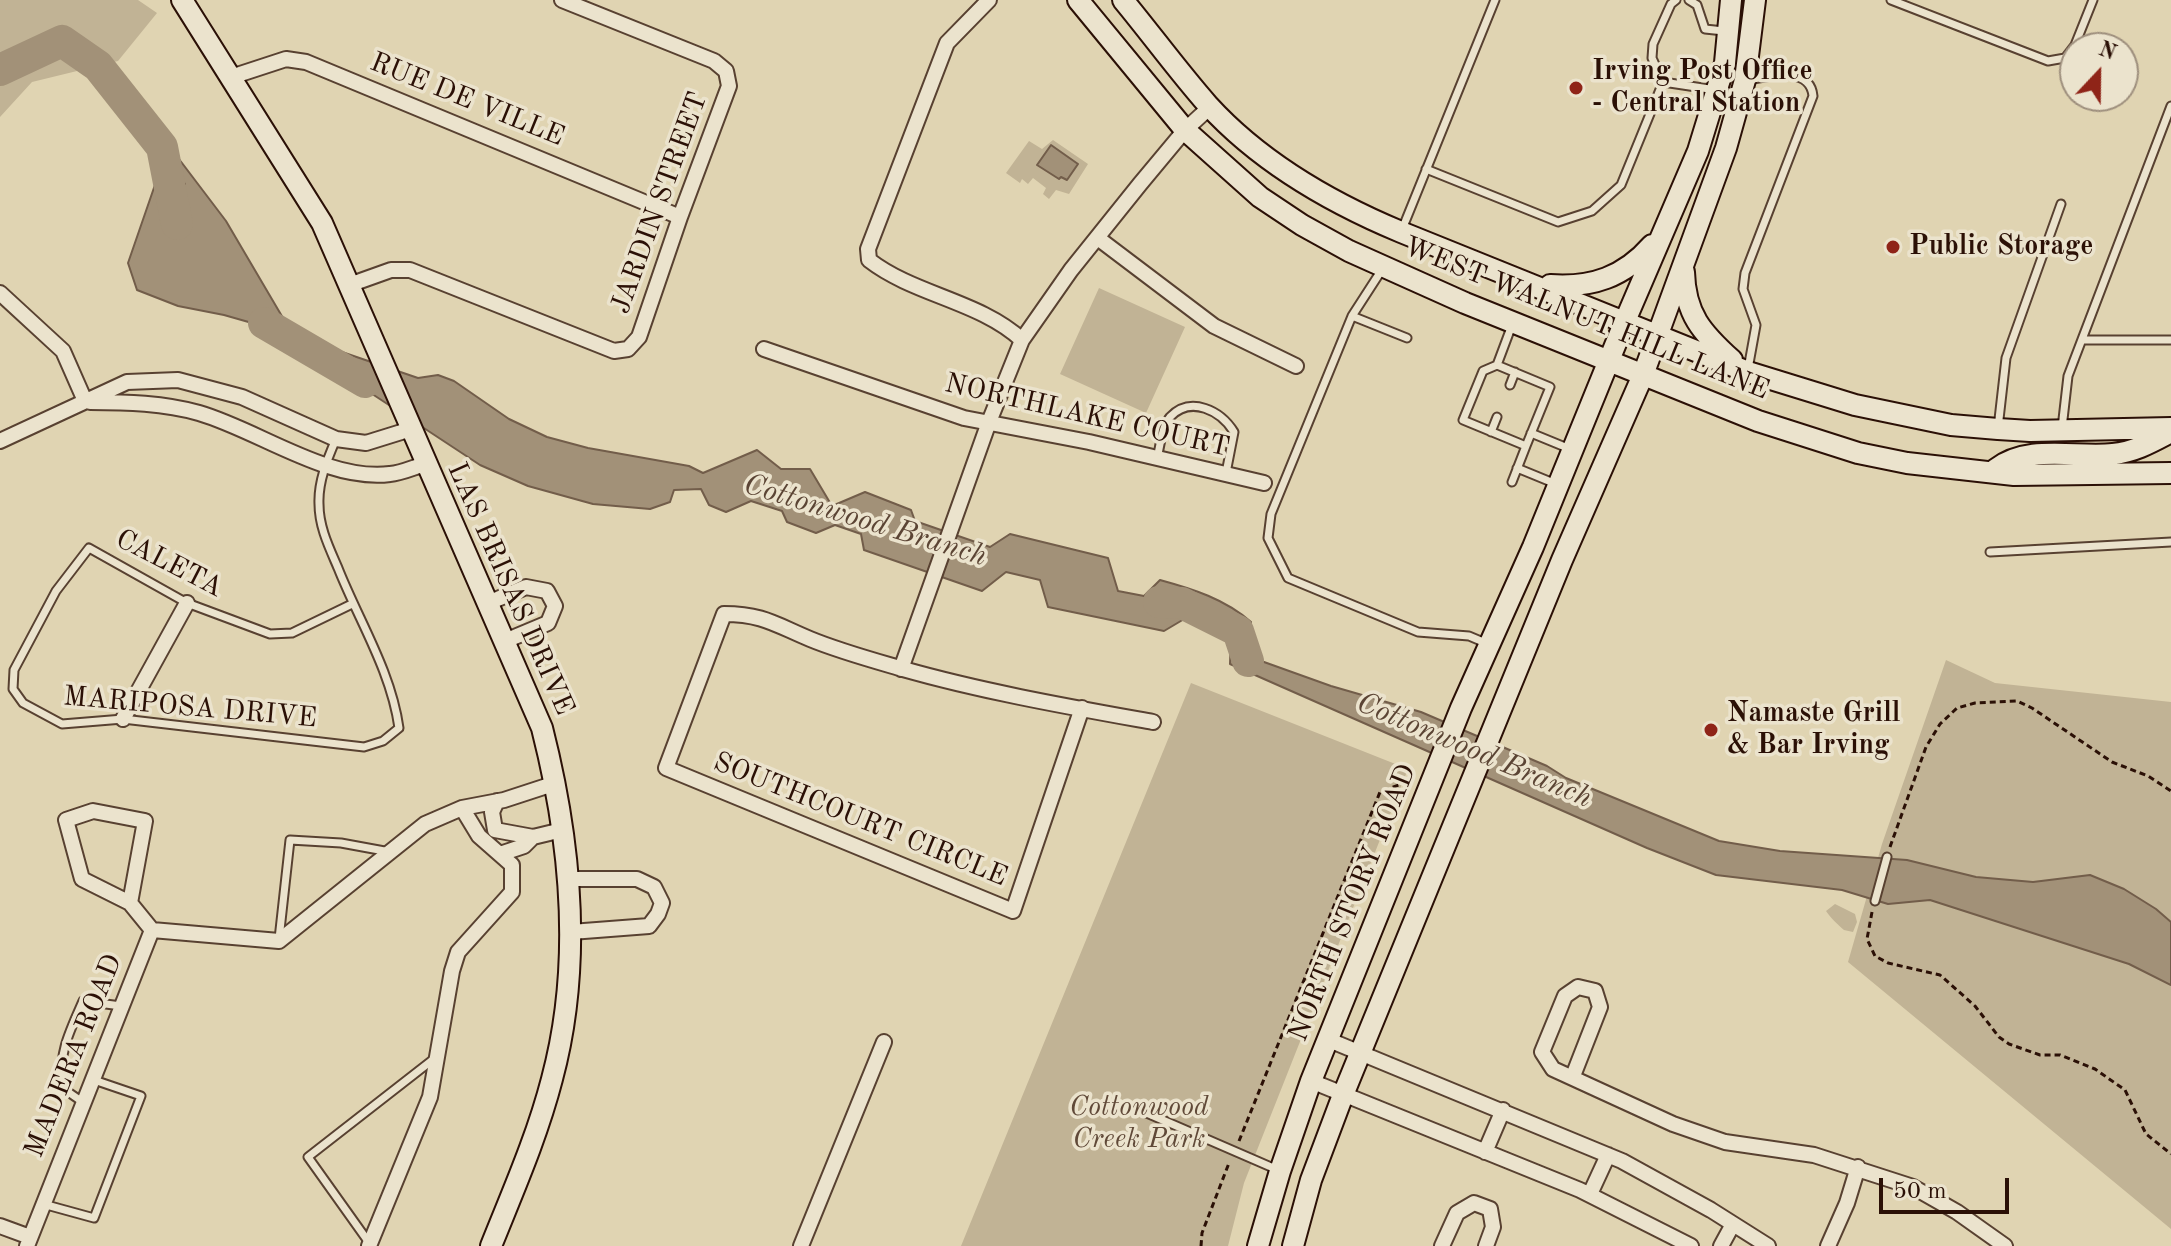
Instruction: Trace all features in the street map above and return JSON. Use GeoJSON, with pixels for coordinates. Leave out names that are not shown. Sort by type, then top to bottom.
{"type":"FeatureCollection","features":[{"type":"Feature","properties":{"kind":"main road","name":"LAS BRISAS DRIVE"},"geometry":{"type":"LineString","coordinates":[[182,0],[322,223],[542,728],[556,783],[571,932],[565,1006],[553,1076],[531,1148],[491,1246]]}},
{"type":"Feature","properties":{"kind":"main road","name":"WEST WALNUT HILL LANE"},"geometry":{"type":"LineString","coordinates":[[1078,0],[1185,130],[1260,197],[1302,225],[1384,267],[1513,323],[1758,421],[1858,453],[1907,463],[1996,473],[2066,476],[2171,473]]}},
{"type":"Feature","properties":{"kind":"main road","name":"WEST WALNUT HILL LANE"},"geometry":{"type":"LineString","coordinates":[[1123,0],[1210,107],[1262,154],[1305,185],[1350,210],[1401,232],[1748,372],[1855,405],[1951,425],[1998,429],[2171,430]]}},
{"type":"Feature","properties":{"kind":"main road","name":"NORTH STORY ROAD"},"geometry":{"type":"LineString","coordinates":[[1258,1246],[1311,1081],[1461,708],[1533,547],[1698,151],[1725,63],[1731,0]]}},
{"type":"Feature","properties":{"kind":"main road"},"geometry":{"type":"LineString","coordinates":[[1293,1246],[1311,1180],[1343,1095],[1562,560],[1658,335],[1726,148],[1745,80],[1755,0]]}},
{"type":"Feature","properties":{"kind":"main road"},"geometry":{"type":"LineString","coordinates":[[1531,284],[1580,285],[1611,278],[1643,256],[1663,233]]}},
{"type":"Feature","properties":{"kind":"main road"},"geometry":{"type":"LineString","coordinates":[[1684,263],[1688,307],[1706,335],[1748,372]]}},
{"type":"Feature","properties":{"kind":"main road"},"geometry":{"type":"LineString","coordinates":[[1996,473],[1996,469],[2007,460],[2025,456],[2111,455],[2135,450],[2171,430]]}},
{"type":"Feature","properties":{"kind":"main road"},"geometry":{"type":"LineString","coordinates":[[1533,547],[1562,560]]}},
{"type":"Feature","properties":{"kind":"main road"},"geometry":{"type":"LineString","coordinates":[[1280,1171],[1311,1180]]}},
{"type":"Feature","properties":{"kind":"street","name":"JARDIN STREET"},"geometry":{"type":"LineString","coordinates":[[349,285],[391,270],[410,270],[614,351],[628,349],[639,337],[729,86],[726,71],[714,61],[562,0]]}},
{"type":"Feature","properties":{"kind":"street"},"geometry":{"type":"LineString","coordinates":[[989,0],[947,43],[868,249],[869,260],[883,271],[975,311],[1012,331],[1022,340]]}},
{"type":"Feature","properties":{"kind":"street","name":"RUE DE VILLE"},"geometry":{"type":"LineString","coordinates":[[231,77],[286,59],[306,62],[680,217]]}},
{"type":"Feature","properties":{"kind":"street"},"geometry":{"type":"LineString","coordinates":[[1153,722],[901,669],[989,422],[1022,340],[1071,270],[1185,130],[1210,107]]}},
{"type":"Feature","properties":{"kind":"street"},"geometry":{"type":"LineString","coordinates":[[1099,239],[1214,326],[1296,366]]}},
{"type":"Feature","properties":{"kind":"street"},"geometry":{"type":"LineString","coordinates":[[3,300],[63,351],[85,401]]}},
{"type":"Feature","properties":{"kind":"street","name":"NORTHLAKE COURT"},"geometry":{"type":"LineString","coordinates":[[764,349],[964,418],[1089,442],[1264,483]]}},
{"type":"Feature","properties":{"kind":"street"},"geometry":{"type":"LineString","coordinates":[[0,441],[127,382],[178,380],[242,397],[336,439],[366,443],[411,429]]}},
{"type":"Feature","properties":{"kind":"street"},"geometry":{"type":"LineString","coordinates":[[85,401],[134,402],[196,413],[235,425],[325,467],[389,475],[425,464]]}},
{"type":"Feature","properties":{"kind":"street"},"geometry":{"type":"LineString","coordinates":[[488,603],[526,587],[547,591],[555,606],[548,623],[505,641]]}},
{"type":"Feature","properties":{"kind":"street"},"geometry":{"type":"LineString","coordinates":[[123,719],[187,603]]}},
{"type":"Feature","properties":{"kind":"street","name":"SOUTHCOURT CIRCLE"},"geometry":{"type":"LineString","coordinates":[[901,669],[811,640],[748,614],[724,614],[666,768],[1013,911],[1082,708]]}},
{"type":"Feature","properties":{"kind":"street"},"geometry":{"type":"LineString","coordinates":[[279,941],[425,824],[462,808],[556,783]]}},
{"type":"Feature","properties":{"kind":"street"},"geometry":{"type":"LineString","coordinates":[[497,801],[492,812],[495,830],[533,837],[562,830]]}},
{"type":"Feature","properties":{"kind":"street"},"geometry":{"type":"LineString","coordinates":[[370,1245],[430,1097],[458,952],[512,892],[512,865],[479,836],[462,808]]}},
{"type":"Feature","properties":{"kind":"street","name":"MADERA ROAD"},"geometry":{"type":"LineString","coordinates":[[130,903],[145,821],[93,811],[66,820],[82,879],[130,903],[152,930],[279,941]]}},
{"type":"Feature","properties":{"kind":"street"},"geometry":{"type":"LineString","coordinates":[[500,854],[524,846],[533,837]]}},
{"type":"Feature","properties":{"kind":"street"},"geometry":{"type":"LineString","coordinates":[[568,879],[637,879],[654,887],[662,903],[649,926],[571,932]]}},
{"type":"Feature","properties":{"kind":"street","name":"MADERA ROAD"},"geometry":{"type":"LineString","coordinates":[[28,1242],[152,930]]}},
{"type":"Feature","properties":{"kind":"street"},"geometry":{"type":"LineString","coordinates":[[1573,1076],[1600,1007],[1595,991],[1578,987],[1565,996],[1542,1052],[1553,1069],[1573,1076],[1622,1103],[1725,1142],[1814,1155],[1913,1187],[1957,1212],[2005,1246]]}},
{"type":"Feature","properties":{"kind":"street"},"geometry":{"type":"LineString","coordinates":[[1329,1040],[1608,1155],[1768,1246]]}},
{"type":"Feature","properties":{"kind":"street"},"geometry":{"type":"LineString","coordinates":[[801,1246],[884,1042]]}},
{"type":"Feature","properties":{"kind":"street"},"geometry":{"type":"LineString","coordinates":[[1311,1081],[1590,1194],[1691,1246]]}},
{"type":"Feature","properties":{"kind":"street"},"geometry":{"type":"LineString","coordinates":[[1485,1152],[1503,1110]]}},
{"type":"Feature","properties":{"kind":"street"},"geometry":{"type":"LineString","coordinates":[[1590,1194],[1608,1155]]}},
{"type":"Feature","properties":{"kind":"street"},"geometry":{"type":"LineString","coordinates":[[1828,1246],[1847,1203],[1858,1167]]}},
{"type":"Feature","properties":{"kind":"street"},"geometry":{"type":"LineString","coordinates":[[1442,1246],[1457,1213],[1474,1203],[1490,1209],[1493,1227],[1486,1246]]}},
{"type":"Feature","properties":{"kind":"street"},"geometry":{"type":"LineString","coordinates":[[1721,1246],[1733,1224]]}},
{"type":"Feature","properties":{"kind":"street"},"geometry":{"type":"LineString","coordinates":[[0,1226],[28,1242]]}},
{"type":"Feature","properties":{"kind":"lane"},"geometry":{"type":"LineString","coordinates":[[1401,232],[1495,0]]}},
{"type":"Feature","properties":{"kind":"lane"},"geometry":{"type":"LineString","coordinates":[[1426,169],[1558,222],[1592,211],[1621,185],[1663,82],[1652,58],[1653,44],[1671,4],[1676,0]]}},
{"type":"Feature","properties":{"kind":"lane"},"geometry":{"type":"LineString","coordinates":[[1689,0],[1697,5],[1705,29],[1727,32]]}},
{"type":"Feature","properties":{"kind":"lane"},"geometry":{"type":"LineString","coordinates":[[1891,0],[2048,61],[2065,58],[2075,45],[2093,0]]}},
{"type":"Feature","properties":{"kind":"lane"},"geometry":{"type":"LineString","coordinates":[[1745,80],[1796,76],[1812,87],[1813,96],[1745,273],[1743,289],[1756,325],[1748,372]]}},
{"type":"Feature","properties":{"kind":"lane"},"geometry":{"type":"LineString","coordinates":[[1663,82],[1716,90]]}},
{"type":"Feature","properties":{"kind":"lane"},"geometry":{"type":"LineString","coordinates":[[2062,430],[2068,376],[2171,106]]}},
{"type":"Feature","properties":{"kind":"lane"},"geometry":{"type":"LineString","coordinates":[[1998,429],[2006,358],[2061,204]]}},
{"type":"Feature","properties":{"kind":"lane"},"geometry":{"type":"LineString","coordinates":[[1384,267],[1352,316],[1271,514],[1268,538],[1288,578],[1418,632],[1469,636],[1490,644]]}},
{"type":"Feature","properties":{"kind":"lane"},"geometry":{"type":"LineString","coordinates":[[1352,316],[1407,338]]}},
{"type":"Feature","properties":{"kind":"lane"},"geometry":{"type":"LineString","coordinates":[[1497,365],[1513,323]]}},
{"type":"Feature","properties":{"kind":"lane"},"geometry":{"type":"LineString","coordinates":[[2082,340],[2171,340]]}},
{"type":"Feature","properties":{"kind":"lane"},"geometry":{"type":"LineString","coordinates":[[1512,482],[1550,387],[1497,365],[1483,371],[1463,420],[1526,446]]}},
{"type":"Feature","properties":{"kind":"lane"},"geometry":{"type":"LineString","coordinates":[[1510,385],[1515,372]]}},
{"type":"Feature","properties":{"kind":"lane"},"geometry":{"type":"LineString","coordinates":[[1157,459],[1168,418],[1181,409],[1195,406],[1226,419],[1234,432],[1225,475]]}},
{"type":"Feature","properties":{"kind":"lane"},"geometry":{"type":"LineString","coordinates":[[1491,432],[1497,417]]}},
{"type":"Feature","properties":{"kind":"lane"},"geometry":{"type":"LineString","coordinates":[[1531,433],[1573,450]]}},
{"type":"Feature","properties":{"kind":"lane"},"geometry":{"type":"LineString","coordinates":[[336,439],[325,467],[319,502],[322,529],[352,604]]}},
{"type":"Feature","properties":{"kind":"lane"},"geometry":{"type":"LineString","coordinates":[[1517,468],[1558,485]]}},
{"type":"Feature","properties":{"kind":"lane"},"geometry":{"type":"LineString","coordinates":[[1990,552],[2171,542]]}},
{"type":"Feature","properties":{"kind":"lane","name":"CALETA"},"geometry":{"type":"LineString","coordinates":[[19,659],[56,591],[89,548],[187,603],[270,634],[292,633],[352,604]]}},
{"type":"Feature","properties":{"kind":"lane","name":"MARIPOSA DRIVE"},"geometry":{"type":"LineString","coordinates":[[19,659],[14,670],[13,689],[23,703],[62,724],[123,719],[364,747],[383,741],[399,728],[396,706],[376,651],[352,604]]}},
{"type":"Feature","properties":{"kind":"lane"},"geometry":{"type":"LineString","coordinates":[[279,941],[290,840],[341,843],[390,852]]}},
{"type":"Feature","properties":{"kind":"lane"},"geometry":{"type":"LineString","coordinates":[[1875,901],[1887,857]]}},
{"type":"Feature","properties":{"kind":"lane"},"geometry":{"type":"LineString","coordinates":[[84,1103],[61,1087],[60,1058],[72,1025],[83,1001],[123,1006]]}},
{"type":"Feature","properties":{"kind":"lane"},"geometry":{"type":"LineString","coordinates":[[370,1245],[308,1157],[437,1057]]}},
{"type":"Feature","properties":{"kind":"lane"},"geometry":{"type":"LineString","coordinates":[[43,1204],[94,1218],[141,1096],[94,1080]]}},
{"type":"Feature","properties":{"kind":"lane"},"geometry":{"type":"LineString","coordinates":[[1135,1108],[1280,1171]]}},
{"type":"Feature","properties":{"kind":"path"},"geometry":{"type":"LineString","coordinates":[[1887,857],[1926,747],[1940,724],[1957,708],[1975,703],[2017,701],[2112,762],[2148,776],[2171,791]]}},
{"type":"Feature","properties":{"kind":"path"},"geometry":{"type":"LineString","coordinates":[[1201,1246],[1202,1233],[1234,1151],[1380,792],[1412,780]]}},
{"type":"Feature","properties":{"kind":"path"},"geometry":{"type":"LineString","coordinates":[[1875,901],[1867,939],[1875,956],[1888,963],[1940,975],[1975,1006],[1999,1037],[2009,1044],[2040,1055],[2060,1055],[2095,1069],[2125,1090],[2146,1134],[2171,1154]]}},
{"type":"Feature","properties":{"kind":"green space"},"geometry":{"type":"Polygon","coordinates":[[[0,0],[138,0],[157,13],[118,61],[32,82],[0,117],[0,0]]]}},
{"type":"Feature","properties":{"kind":"green space"},"geometry":{"type":"Polygon","coordinates":[[[1053,140],[1088,164],[1069,194],[1056,190],[1049,199],[1043,194],[1046,188],[1033,178],[1028,184],[1022,179],[1020,183],[1006,173],[1029,141],[1042,149],[1053,140]]]}},
{"type":"Feature","properties":{"kind":"green space"},"geometry":{"type":"Polygon","coordinates":[[[1099,288],[1185,327],[1146,413],[1060,374],[1099,288]]]}},
{"type":"Feature","properties":{"kind":"green space"},"geometry":{"type":"Polygon","coordinates":[[[1946,660],[1995,683],[2171,702],[2171,1229],[1848,962],[1882,844],[1946,660]]]}},
{"type":"Feature","properties":{"kind":"green space","name":"Cottonwood Creek Park"},"geometry":{"type":"Polygon","coordinates":[[[1191,683],[1408,769],[1244,1183],[1228,1246],[961,1246],[1191,683]]]}},
{"type":"Feature","properties":{"kind":"green space"},"geometry":{"type":"Polygon","coordinates":[[[1835,904],[1855,914],[1857,922],[1853,932],[1844,930],[1826,911],[1835,904]]]}},
{"type":"Feature","properties":{"kind":"water"},"geometry":{"type":"Polygon","coordinates":[[[138,105],[226,221],[283,318],[342,352],[418,378],[438,375],[454,381],[509,419],[547,437],[588,448],[689,466],[703,473],[757,450],[781,469],[810,469],[832,506],[865,492],[911,510],[915,521],[990,547],[1010,534],[1108,558],[1118,591],[1144,596],[1160,580],[1208,596],[1241,614],[1251,622],[1244,639],[1250,653],[1264,662],[1331,686],[1421,712],[1547,766],[1566,778],[1719,841],[1780,851],[1907,860],[1976,877],[2033,882],[2090,875],[2124,889],[2171,922],[2171,985],[2129,964],[1930,900],[1888,904],[1842,890],[1716,875],[1647,848],[1230,664],[1231,635],[1225,613],[1201,609],[1164,631],[1048,607],[1040,580],[1006,572],[982,591],[864,550],[861,534],[835,525],[816,533],[787,522],[782,511],[751,501],[726,512],[709,505],[701,489],[674,490],[670,502],[650,509],[593,504],[528,486],[480,465],[357,384],[319,353],[259,325],[178,306],[137,290],[128,263],[157,179],[185,184],[124,118],[138,105]]]}},
{"type":"Feature","properties":{"kind":"water"},"geometry":{"type":"Polygon","coordinates":[[[1051,145],[1078,164],[1067,180],[1059,179],[1037,165],[1051,145]]]}},
{"type":"Feature","properties":{"kind":"waterway","name":"Cottonwood Branch"},"geometry":{"type":"LineString","coordinates":[[0,70],[62,41],[98,66],[162,147],[177,224]]}},
{"type":"Feature","properties":{"kind":"waterway","name":"Cottonwood Branch"},"geometry":{"type":"LineString","coordinates":[[264,323],[365,382]]}},
{"type":"Feature","properties":{"kind":"waterway","name":"Cottonwood Branch"},"geometry":{"type":"LineString","coordinates":[[1159,602],[1182,603],[1238,631],[1248,661]]}},
{"type":"Feature","properties":{"kind":"place","name":"Irving Post Office - Central Station"},"geometry":{"type":"Point","coordinates":[1576,88]}},
{"type":"Feature","properties":{"kind":"place","name":"Public Storage"},"geometry":{"type":"Point","coordinates":[1893,247]}},
{"type":"Feature","properties":{"kind":"place","name":"Namaste Grill & Bar Irving"},"geometry":{"type":"Point","coordinates":[1711,730]}}]}
